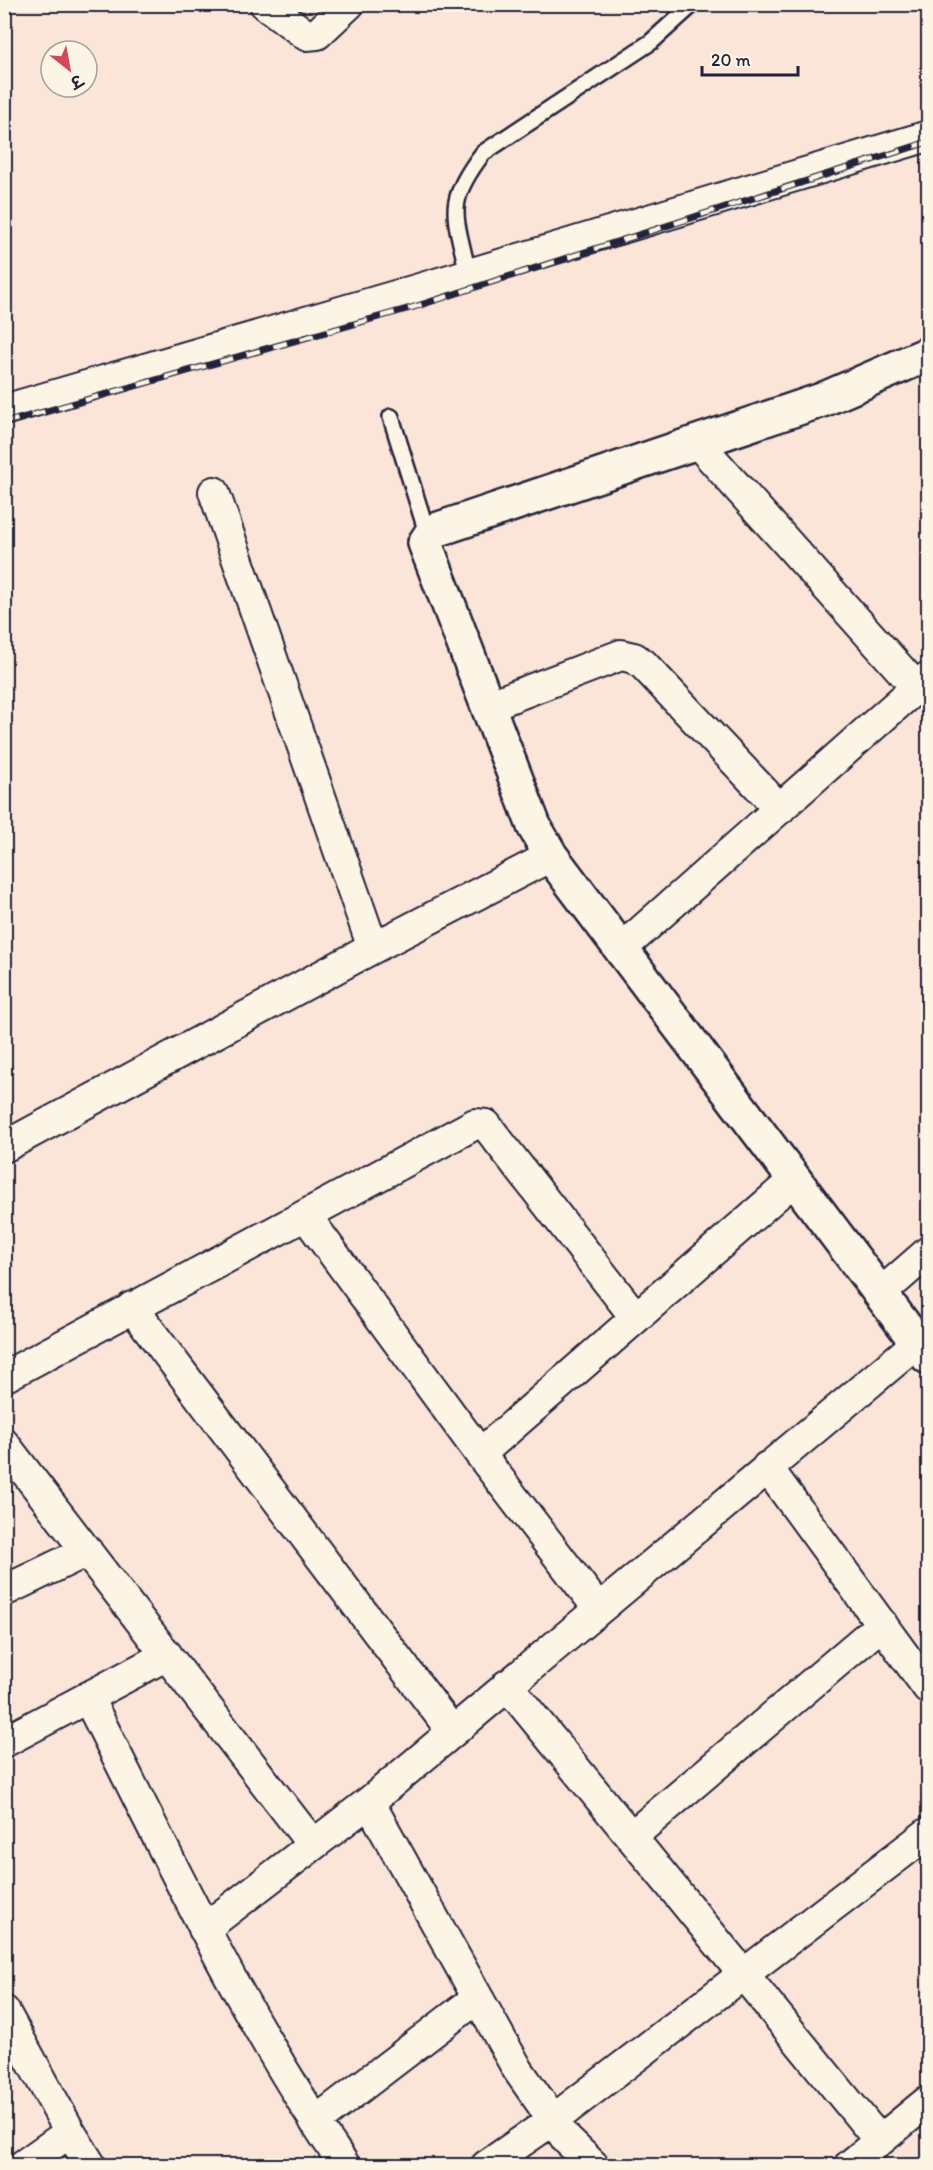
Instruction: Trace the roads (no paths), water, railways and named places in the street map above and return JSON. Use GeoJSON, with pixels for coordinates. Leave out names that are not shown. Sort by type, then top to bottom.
{"type":"FeatureCollection","features":[{"type":"Feature","properties":{"kind":"street"},"geometry":{"type":"LineString","coordinates":[[265,4],[306,35],[317,34],[349,4]]}},
{"type":"Feature","properties":{"kind":"street"},"geometry":{"type":"LineString","coordinates":[[4,410],[928,136]]}},
{"type":"Feature","properties":{"kind":"street"},"geometry":{"type":"LineString","coordinates":[[204,1929],[369,1802],[767,1467],[922,1350],[550,856],[534,826],[425,543],[433,531],[822,400],[928,354]]}},
{"type":"Feature","properties":{"kind":"street"},"geometry":{"type":"LineString","coordinates":[[620,950],[922,682],[697,442]]}},
{"type":"Feature","properties":{"kind":"street"},"geometry":{"type":"LineString","coordinates":[[214,492],[373,948]]}},
{"type":"Feature","properties":{"kind":"street"},"geometry":{"type":"LineString","coordinates":[[488,706],[621,655],[634,658],[643,664],[780,809]]}},
{"type":"Feature","properties":{"kind":"street"},"geometry":{"type":"LineString","coordinates":[[4,1147],[373,948],[550,856]]}},
{"type":"Feature","properties":{"kind":"street"},"geometry":{"type":"LineString","coordinates":[[4,1377],[306,1216],[466,1127],[481,1124],[486,1125],[636,1318]]}},
{"type":"Feature","properties":{"kind":"street"},"geometry":{"type":"LineString","coordinates":[[480,1454],[794,1180]]}},
{"type":"Feature","properties":{"kind":"street"},"geometry":{"type":"LineString","coordinates":[[306,1216],[480,1454],[598,1608]]}},
{"type":"Feature","properties":{"kind":"street"},"geometry":{"type":"LineString","coordinates":[[880,1294],[928,1252]]}},
{"type":"Feature","properties":{"kind":"street"},"geometry":{"type":"LineString","coordinates":[[132,1307],[452,1731]]}},
{"type":"Feature","properties":{"kind":"street"},"geometry":{"type":"LineString","coordinates":[[4,1444],[313,1845]]}},
{"type":"Feature","properties":{"kind":"street"},"geometry":{"type":"LineString","coordinates":[[767,1467],[928,1688]]}},
{"type":"Feature","properties":{"kind":"street"},"geometry":{"type":"LineString","coordinates":[[4,1591],[87,1551]]}},
{"type":"Feature","properties":{"kind":"street"},"geometry":{"type":"LineString","coordinates":[[631,1837],[882,1624]]}},
{"type":"Feature","properties":{"kind":"street"},"geometry":{"type":"LineString","coordinates":[[4,1742],[167,1655]]}},
{"type":"Feature","properties":{"kind":"street"},"geometry":{"type":"LineString","coordinates":[[507,1685],[879,2140]]}},
{"type":"Feature","properties":{"kind":"street"},"geometry":{"type":"LineString","coordinates":[[88,1698],[204,1929],[315,2122],[345,2166]]}},
{"type":"Feature","properties":{"kind":"street"},"geometry":{"type":"LineString","coordinates":[[369,1802],[476,1999],[518,2070],[567,2140],[594,2166]]}},
{"type":"Feature","properties":{"kind":"street"},"geometry":{"type":"LineString","coordinates":[[486,2166],[553,2120],[928,1833]]}},
{"type":"Feature","properties":{"kind":"street"},"geometry":{"type":"LineString","coordinates":[[315,2122],[476,1999]]}},
{"type":"Feature","properties":{"kind":"street"},"geometry":{"type":"LineString","coordinates":[[4,2011],[90,2166]]}},
{"type":"Feature","properties":{"kind":"street"},"geometry":{"type":"LineString","coordinates":[[849,2166],[928,2101]]}},
{"type":"Feature","properties":{"kind":"street"},"geometry":{"type":"LineString","coordinates":[[22,2166],[70,2133]]}},
{"type":"Feature","properties":{"kind":"lane"},"geometry":{"type":"LineString","coordinates":[[468,274],[454,206],[464,178],[483,153],[651,42],[693,4]]}},
{"type":"Feature","properties":{"kind":"lane"},"geometry":{"type":"LineString","coordinates":[[391,417],[428,536]]}},
{"type":"Feature","properties":{"kind":"railway"},"geometry":{"type":"LineString","coordinates":[[4,423],[414,307],[928,142]]}}]}
